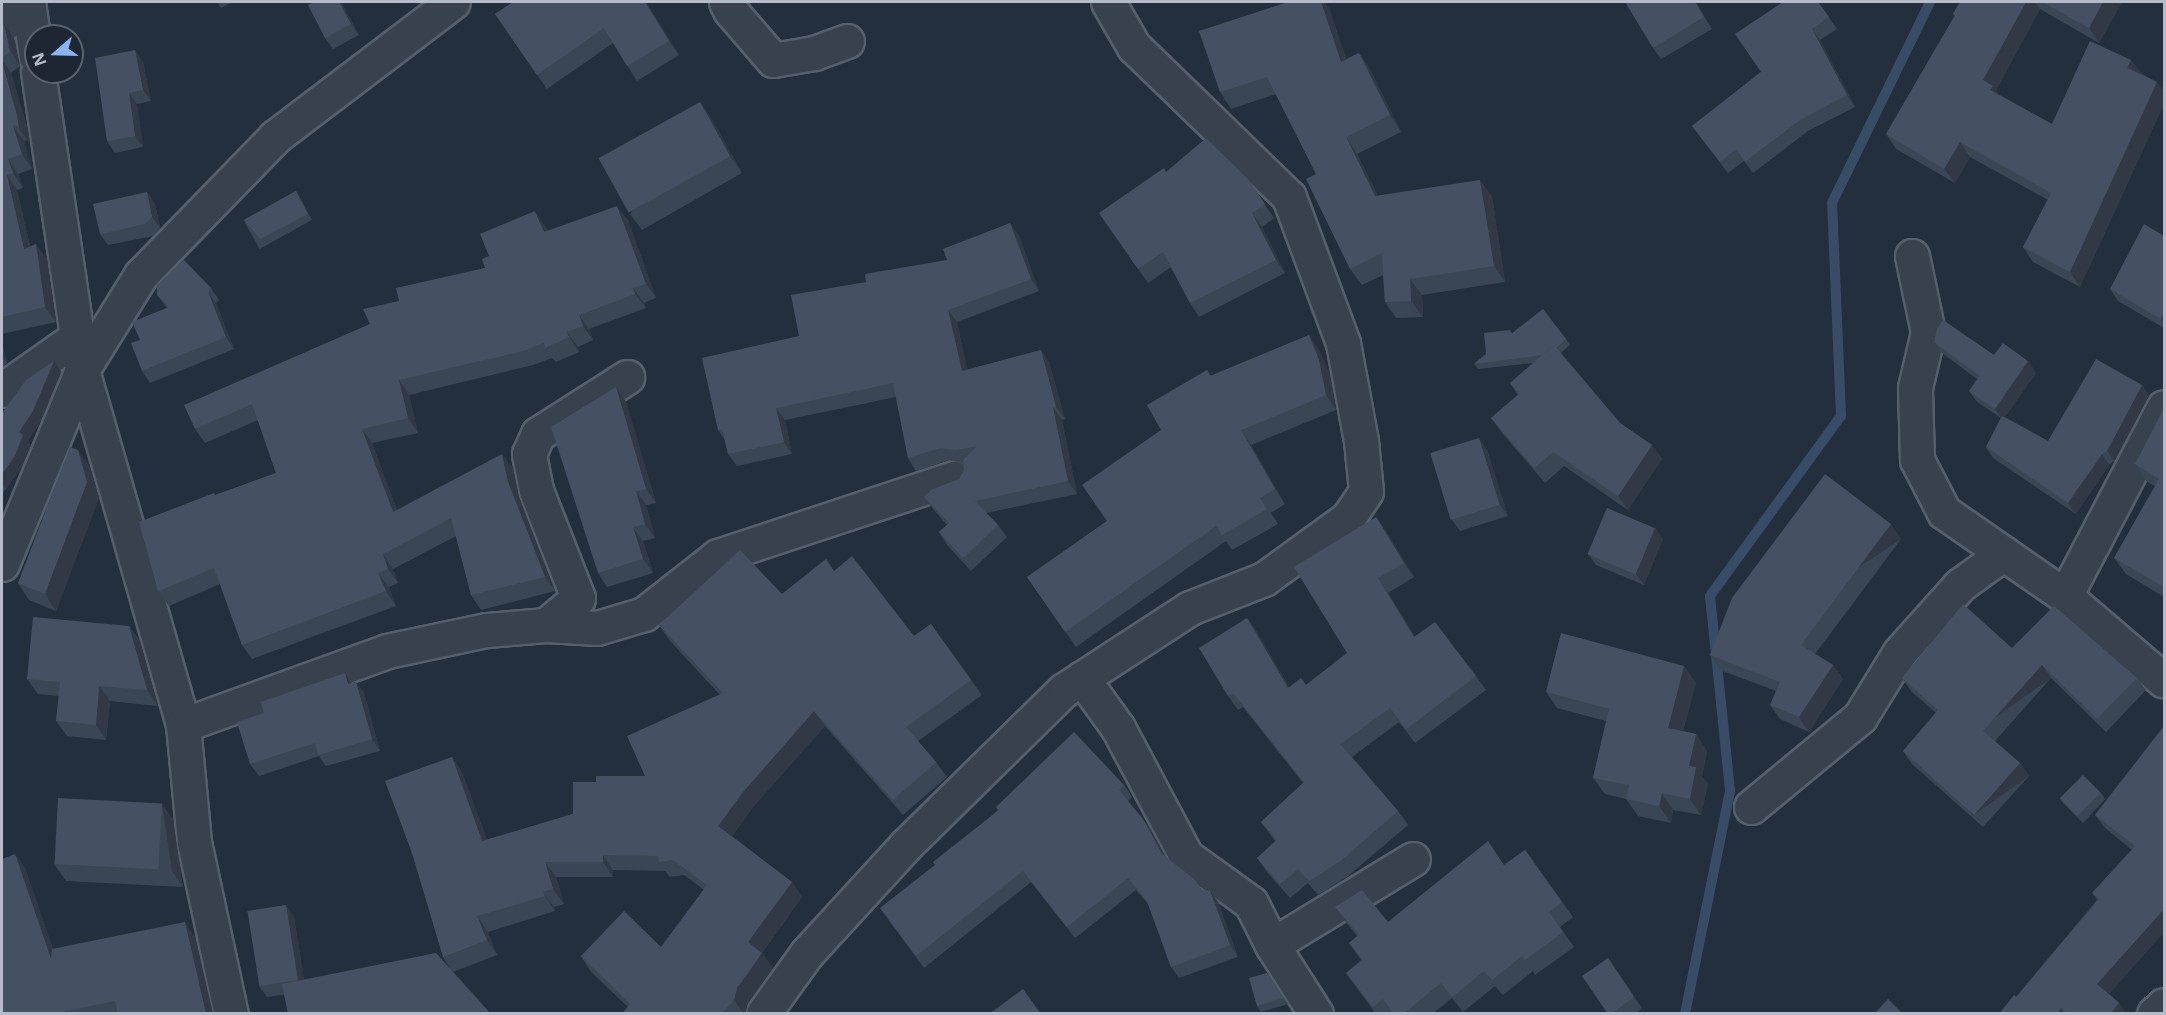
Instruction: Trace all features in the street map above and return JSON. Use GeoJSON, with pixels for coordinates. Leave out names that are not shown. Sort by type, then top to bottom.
{"type":"FeatureCollection","features":[{"type":"Feature","properties":{"kind":"street"},"geometry":{"type":"LineString","coordinates":[[2,25],[28,2]]}},
{"type":"Feature","properties":{"kind":"street"},"geometry":{"type":"LineString","coordinates":[[28,2],[31,24]]}},
{"type":"Feature","properties":{"kind":"street"},"geometry":{"type":"LineString","coordinates":[[2,564],[82,370],[141,275],[275,137],[453,2]]}},
{"type":"Feature","properties":{"kind":"street"},"geometry":{"type":"LineString","coordinates":[[726,2],[730,10],[773,60],[814,53],[847,41]]}},
{"type":"Feature","properties":{"kind":"street"},"geometry":{"type":"LineString","coordinates":[[763,1014],[807,953],[906,845],[1064,690],[1190,609],[1264,579],[1348,518],[1366,490],[1361,441],[1343,343],[1288,197],[1134,47],[1108,2]]}},
{"type":"Feature","properties":{"kind":"street"},"geometry":{"type":"LineString","coordinates":[[40,84],[82,370],[183,725],[194,842],[231,1014]]}},
{"type":"Feature","properties":{"kind":"street"},"geometry":{"type":"LineString","coordinates":[[1912,256],[1928,332],[1915,388],[1917,460],[1944,512],[2065,596],[2164,681]]}},
{"type":"Feature","properties":{"kind":"street"},"geometry":{"type":"LineString","coordinates":[[2,390],[77,337]]}},
{"type":"Feature","properties":{"kind":"street"},"geometry":{"type":"LineString","coordinates":[[546,625],[578,598],[536,490],[529,454],[538,434],[627,377]]}},
{"type":"Feature","properties":{"kind":"street"},"geometry":{"type":"LineString","coordinates":[[2065,596],[2164,407]]}},
{"type":"Feature","properties":{"kind":"street"},"geometry":{"type":"LineString","coordinates":[[183,725],[387,651],[487,630],[546,625],[597,628],[644,614],[718,556],[954,478]]}},
{"type":"Feature","properties":{"kind":"street"},"geometry":{"type":"LineString","coordinates":[[1751,807],[1860,717],[1900,652],[1960,585],[2004,553]]}},
{"type":"Feature","properties":{"kind":"street"},"geometry":{"type":"LineString","coordinates":[[1082,678],[1118,728],[1186,856],[1251,903],[1272,945],[1316,1014]]}},
{"type":"Feature","properties":{"kind":"street"},"geometry":{"type":"LineString","coordinates":[[1272,945],[1413,859]]}},
{"type":"Feature","properties":{"kind":"street"},"geometry":{"type":"LineString","coordinates":[[2154,1014],[2164,1005]]}},
{"type":"Feature","properties":{"kind":"building"},"geometry":{"type":"Polygon","coordinates":[[[311,2],[339,2],[351,24],[325,38],[308,5],[311,2]]]}},
{"type":"Feature","properties":{"kind":"building"},"geometry":{"type":"Polygon","coordinates":[[[513,2],[645,2],[669,41],[627,66],[604,28],[537,75],[495,14],[513,2]]]}},
{"type":"Feature","properties":{"kind":"building"},"geometry":{"type":"Polygon","coordinates":[[[1288,2],[1321,2],[1341,62],[1359,53],[1390,115],[1346,137],[1375,196],[1480,180],[1494,266],[1410,279],[1411,301],[1385,302],[1382,253],[1350,269],[1306,179],[1316,174],[1267,77],[1220,92],[1199,31],[1288,2]]]}},
{"type":"Feature","properties":{"kind":"building"},"geometry":{"type":"Polygon","coordinates":[[[1625,2],[1695,2],[1704,17],[1653,48],[1625,2]]]}},
{"type":"Feature","properties":{"kind":"building"},"geometry":{"type":"Polygon","coordinates":[[[1783,2],[1818,2],[1829,17],[1812,29],[1847,95],[1800,120],[1745,162],[1736,149],[1720,162],[1692,126],[1761,72],[1735,34],[1783,2]]]}},
{"type":"Feature","properties":{"kind":"building"},"geometry":{"type":"Polygon","coordinates":[[[1960,2],[2026,2],[1983,80],[1993,86],[1990,90],[2052,124],[2090,41],[2131,60],[2127,68],[2157,82],[2070,272],[2023,247],[2051,193],[1960,142],[1944,169],[1886,134],[1955,15],[1953,14],[1960,2]]]}},
{"type":"Feature","properties":{"kind":"building"},"geometry":{"type":"Polygon","coordinates":[[[2042,2],[2103,2],[2089,28],[2042,2]]]}},
{"type":"Feature","properties":{"kind":"building"},"geometry":{"type":"Polygon","coordinates":[[[4,24],[10,51],[2,58],[2,26],[4,24]]]}},
{"type":"Feature","properties":{"kind":"building"},"geometry":{"type":"Polygon","coordinates":[[[135,50],[143,90],[129,93],[135,136],[107,141],[95,58],[135,50]]]}},
{"type":"Feature","properties":{"kind":"building"},"geometry":{"type":"Polygon","coordinates":[[[2,62],[17,115],[19,129],[16,125],[13,126],[22,154],[8,159],[13,173],[7,175],[24,249],[36,244],[45,307],[2,317],[2,62]]]}},
{"type":"Feature","properties":{"kind":"building"},"geometry":{"type":"Polygon","coordinates":[[[700,102],[730,156],[629,212],[599,158],[700,102]]]}},
{"type":"Feature","properties":{"kind":"building"},"geometry":{"type":"Polygon","coordinates":[[[1206,138],[1247,178],[1265,204],[1252,213],[1276,260],[1190,303],[1163,252],[1138,269],[1099,213],[1164,168],[1166,172],[1206,138]]]}},
{"type":"Feature","properties":{"kind":"building"},"geometry":{"type":"Polygon","coordinates":[[[296,191],[308,214],[260,239],[244,220],[296,191]]]}},
{"type":"Feature","properties":{"kind":"building"},"geometry":{"type":"Polygon","coordinates":[[[147,192],[152,217],[145,224],[100,234],[93,204],[147,192]]]}},
{"type":"Feature","properties":{"kind":"building"},"geometry":{"type":"Polygon","coordinates":[[[617,206],[646,284],[633,288],[635,294],[579,315],[583,326],[567,332],[569,337],[545,348],[544,343],[523,351],[399,380],[408,418],[362,429],[393,512],[502,454],[508,482],[545,577],[471,595],[451,518],[383,554],[388,569],[378,573],[386,591],[242,645],[214,568],[158,591],[139,522],[214,493],[215,495],[276,473],[252,404],[195,429],[184,405],[370,324],[363,309],[399,301],[396,288],[485,268],[482,259],[489,256],[480,234],[535,211],[544,232],[617,206]]]}},
{"type":"Feature","properties":{"kind":"building"},"geometry":{"type":"Polygon","coordinates":[[[1010,223],[1031,279],[948,310],[962,371],[1041,350],[1056,407],[1053,408],[1068,481],[975,501],[998,525],[963,558],[939,532],[949,523],[924,497],[931,490],[959,479],[964,470],[963,460],[977,446],[955,450],[940,448],[908,458],[893,383],[776,408],[784,442],[728,454],[722,429],[718,430],[702,358],[799,336],[791,295],[866,282],[865,274],[947,260],[943,249],[1010,223]]]}},
{"type":"Feature","properties":{"kind":"building"},"geometry":{"type":"Polygon","coordinates":[[[2144,224],[2164,236],[2164,312],[2161,319],[2110,289],[2144,224]]]}},
{"type":"Feature","properties":{"kind":"building"},"geometry":{"type":"Polygon","coordinates":[[[184,260],[211,288],[208,292],[226,337],[142,371],[131,343],[140,340],[132,322],[169,307],[157,295],[157,285],[184,260]]]}},
{"type":"Feature","properties":{"kind":"building"},"geometry":{"type":"Polygon","coordinates":[[[1543,309],[1566,339],[1556,348],[1554,345],[1542,355],[1474,364],[1486,354],[1484,333],[1510,330],[1511,334],[1543,309]]]}},
{"type":"Feature","properties":{"kind":"building"},"geometry":{"type":"Polygon","coordinates":[[[1943,320],[1994,355],[2003,343],[2028,361],[1995,409],[1969,391],[1980,376],[1934,342],[1937,329],[1943,320]]]}},
{"type":"Feature","properties":{"kind":"building"},"geometry":{"type":"Polygon","coordinates":[[[1309,335],[1319,360],[1326,395],[1241,430],[1275,489],[1260,498],[1267,509],[1222,535],[1216,526],[1065,632],[1027,577],[1107,521],[1082,485],[1161,430],[1147,405],[1207,370],[1210,376],[1309,335]]]}},
{"type":"Feature","properties":{"kind":"building"},"geometry":{"type":"Polygon","coordinates":[[[1554,345],[1620,423],[1652,445],[1618,496],[1553,452],[1534,468],[1491,418],[1519,394],[1510,383],[1554,345]]]}},
{"type":"Feature","properties":{"kind":"building"},"geometry":{"type":"Polygon","coordinates":[[[2096,359],[2142,385],[2107,451],[2102,454],[2068,503],[1986,447],[2002,416],[2048,441],[2096,359]]]}},
{"type":"Feature","properties":{"kind":"building"},"geometry":{"type":"Polygon","coordinates":[[[54,361],[33,411],[19,432],[23,435],[15,456],[2,474],[2,413],[26,380],[54,361]]]}},
{"type":"Feature","properties":{"kind":"building"},"geometry":{"type":"Polygon","coordinates":[[[616,387],[646,489],[636,491],[645,524],[633,527],[643,559],[598,573],[551,427],[616,387]]]}},
{"type":"Feature","properties":{"kind":"building"},"geometry":{"type":"Polygon","coordinates":[[[2163,410],[2164,587],[2114,558],[2159,479],[2135,464],[2163,410]]]}},
{"type":"Feature","properties":{"kind":"building"},"geometry":{"type":"Polygon","coordinates":[[[1479,438],[1499,505],[1451,520],[1430,453],[1479,438]]]}},
{"type":"Feature","properties":{"kind":"building"},"geometry":{"type":"Polygon","coordinates":[[[70,447],[78,450],[87,482],[45,594],[18,583],[70,447]]]}},
{"type":"Feature","properties":{"kind":"building"},"geometry":{"type":"Polygon","coordinates":[[[1825,474],[1891,524],[1801,645],[1833,665],[1799,717],[1770,705],[1780,682],[1710,655],[1732,598],[1825,474]]]}},
{"type":"Feature","properties":{"kind":"building"},"geometry":{"type":"Polygon","coordinates":[[[1607,508],[1655,528],[1635,574],[1587,554],[1607,508]]]}},
{"type":"Feature","properties":{"kind":"building"},"geometry":{"type":"Polygon","coordinates":[[[1376,517],[1404,563],[1378,578],[1414,637],[1435,622],[1476,676],[1406,729],[1390,708],[1340,744],[1398,811],[1339,862],[1309,881],[1298,869],[1280,884],[1257,858],[1277,840],[1261,822],[1304,782],[1233,693],[1228,696],[1199,648],[1247,618],[1288,688],[1301,678],[1306,685],[1347,653],[1294,567],[1376,517]]]}},
{"type":"Feature","properties":{"kind":"building"},"geometry":{"type":"Polygon","coordinates":[[[740,550],[782,594],[826,559],[834,571],[852,556],[914,636],[931,624],[971,680],[906,727],[936,762],[893,800],[814,711],[743,792],[718,826],[792,882],[748,942],[762,953],[737,988],[734,1000],[721,1014],[622,1014],[630,1004],[581,956],[624,911],[661,947],[707,885],[673,860],[659,862],[658,856],[603,855],[603,862],[545,862],[553,889],[543,892],[545,896],[477,916],[487,940],[443,957],[412,853],[385,781],[452,757],[482,841],[573,814],[573,782],[596,782],[596,776],[645,776],[627,736],[723,693],[659,625],[740,550]]]}},
{"type":"Feature","properties":{"kind":"building"},"geometry":{"type":"Polygon","coordinates":[[[1963,604],[2012,648],[2054,606],[2137,678],[2097,719],[2042,665],[1983,731],[2020,763],[1974,815],[1903,751],[1938,710],[1902,678],[1963,604]]]}},
{"type":"Feature","properties":{"kind":"building"},"geometry":{"type":"Polygon","coordinates":[[[33,617],[129,626],[147,690],[99,686],[96,725],[56,721],[60,682],[27,679],[33,617]]]}},
{"type":"Feature","properties":{"kind":"building"},"geometry":{"type":"Polygon","coordinates":[[[1561,633],[1684,666],[1668,728],[1696,734],[1689,766],[1696,767],[1690,799],[1662,793],[1659,806],[1626,799],[1629,785],[1593,778],[1609,709],[1546,692],[1561,633]]]}},
{"type":"Feature","properties":{"kind":"building"},"geometry":{"type":"Polygon","coordinates":[[[345,673],[348,684],[356,682],[372,739],[318,755],[315,743],[250,764],[237,722],[264,713],[261,702],[345,673]]]}},
{"type":"Feature","properties":{"kind":"building"},"geometry":{"type":"Polygon","coordinates":[[[2164,726],[2164,909],[2097,984],[2119,1003],[2110,1014],[2067,1014],[2061,1008],[2057,1014],[1999,1014],[2099,899],[2092,893],[2135,846],[2095,815],[2164,726]]]}},
{"type":"Feature","properties":{"kind":"building"},"geometry":{"type":"Polygon","coordinates":[[[1074,732],[1124,785],[1119,790],[1143,819],[1162,854],[1193,878],[1202,890],[1210,891],[1230,945],[1171,967],[1147,901],[1128,878],[1067,927],[1023,871],[916,956],[880,908],[935,865],[933,862],[999,810],[996,807],[1074,732]]]}},
{"type":"Feature","properties":{"kind":"building"},"geometry":{"type":"Polygon","coordinates":[[[2083,775],[2101,793],[2077,816],[2060,798],[2083,775]]]}},
{"type":"Feature","properties":{"kind":"building"},"geometry":{"type":"Polygon","coordinates":[[[58,798],[162,803],[158,869],[55,864],[58,798]]]}},
{"type":"Feature","properties":{"kind":"building"},"geometry":{"type":"Polygon","coordinates":[[[1488,841],[1504,865],[1525,850],[1562,902],[1549,912],[1563,932],[1525,960],[1522,956],[1492,980],[1484,971],[1452,997],[1441,983],[1403,1014],[1394,1014],[1383,999],[1373,1007],[1346,973],[1363,960],[1349,943],[1359,935],[1335,907],[1362,890],[1388,922],[1488,841]]]}},
{"type":"Feature","properties":{"kind":"building"},"geometry":{"type":"Polygon","coordinates":[[[15,854],[51,959],[52,949],[185,922],[206,1014],[118,1014],[115,1001],[65,1011],[66,1014],[2,1014],[2,859],[15,854]]]}},
{"type":"Feature","properties":{"kind":"building"},"geometry":{"type":"Polygon","coordinates":[[[286,905],[298,980],[259,986],[247,911],[286,905]]]}},
{"type":"Feature","properties":{"kind":"building"},"geometry":{"type":"Polygon","coordinates":[[[436,953],[491,1014],[288,1014],[282,984],[436,953]]]}},
{"type":"Feature","properties":{"kind":"building"},"geometry":{"type":"Polygon","coordinates":[[[1608,958],[1634,997],[1611,1014],[1608,1014],[1582,976],[1608,958]]]}},
{"type":"Feature","properties":{"kind":"building"},"geometry":{"type":"Polygon","coordinates":[[[1267,973],[1283,998],[1257,1006],[1249,978],[1267,973]]]}},
{"type":"Feature","properties":{"kind":"building"},"geometry":{"type":"Polygon","coordinates":[[[1023,989],[1041,1014],[989,1014],[1023,989]]]}},
{"type":"Feature","properties":{"kind":"building"},"geometry":{"type":"Polygon","coordinates":[[[1888,999],[1903,1014],[1874,1014],[1888,999]]]}},
{"type":"Feature","properties":{"kind":"waterway"},"geometry":{"type":"LineString","coordinates":[[1685,1014],[1730,790],[1710,596],[1841,416],[1832,203],[1930,2]]}}]}
